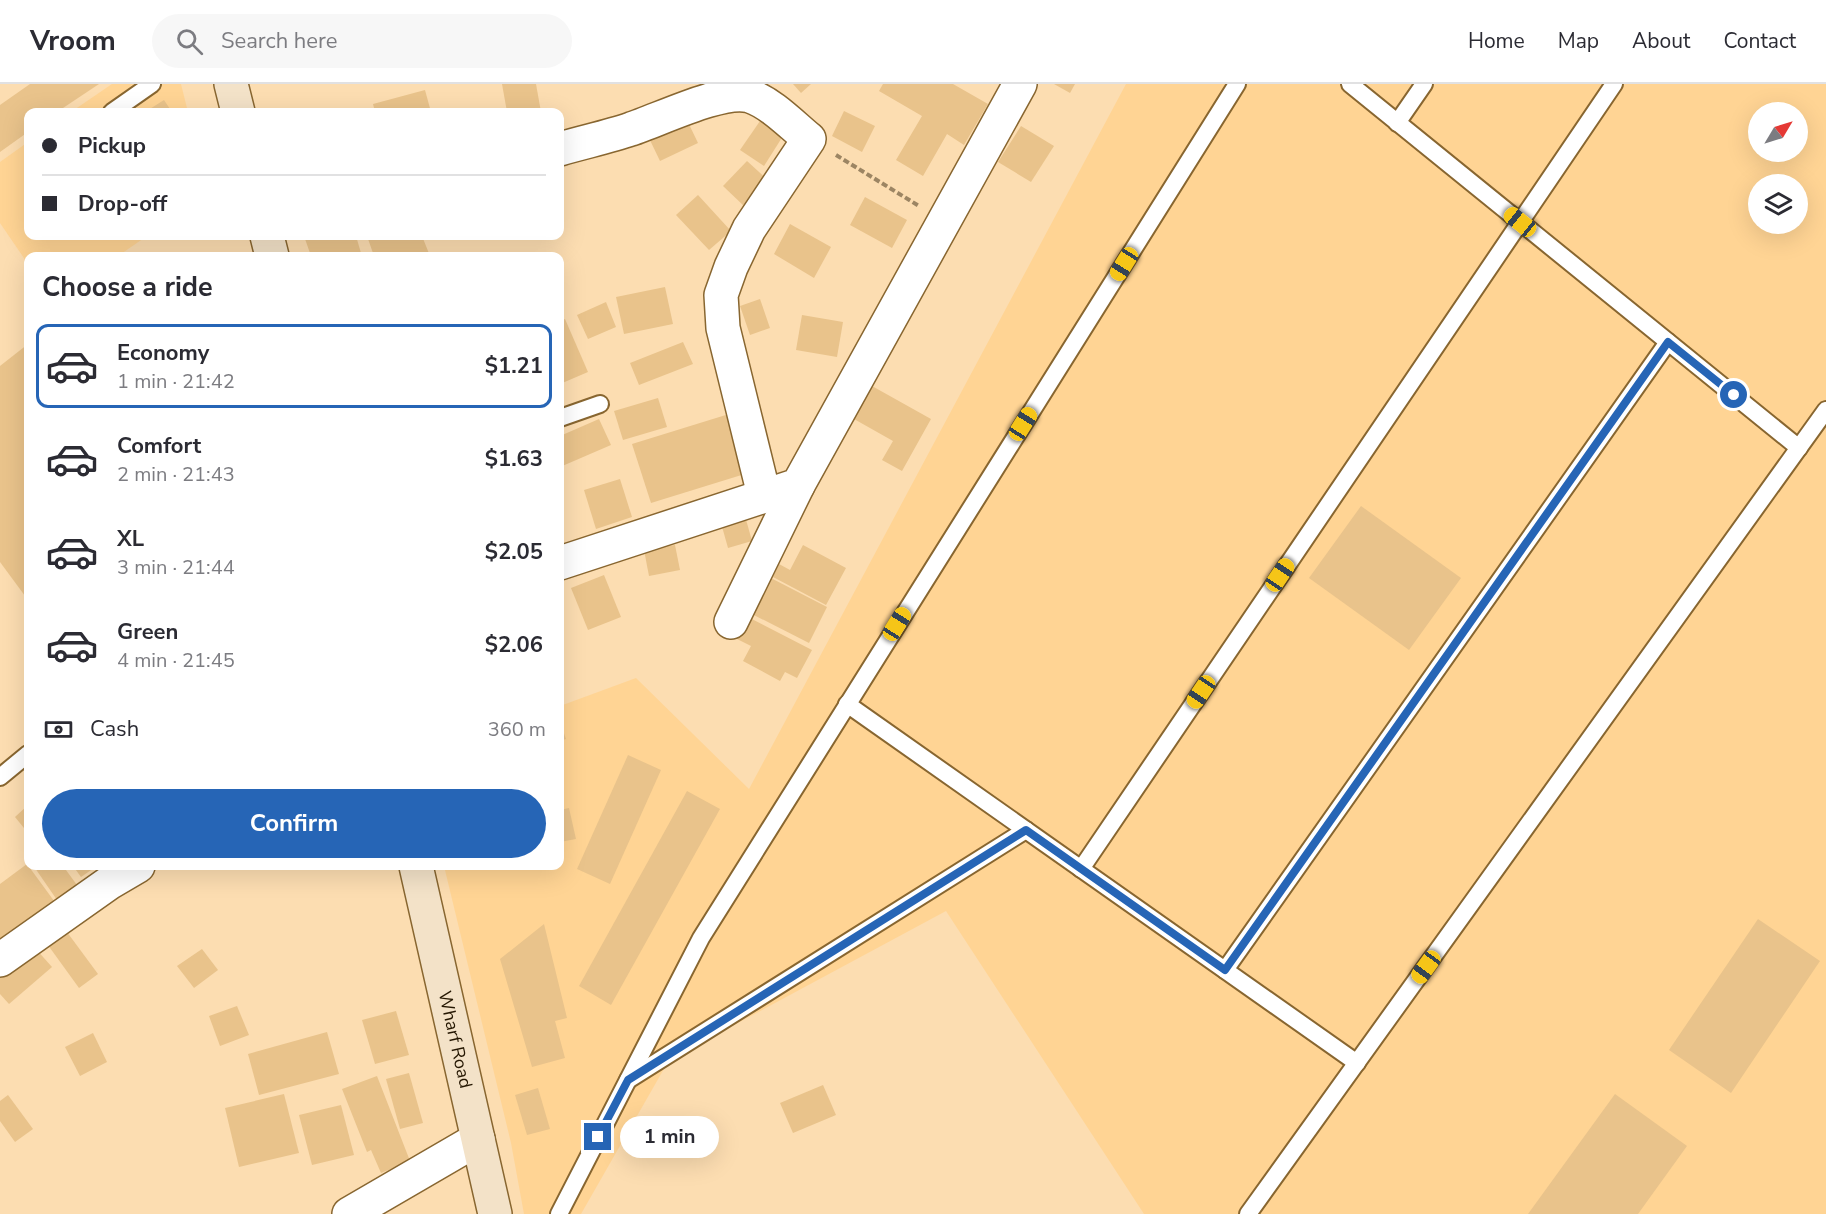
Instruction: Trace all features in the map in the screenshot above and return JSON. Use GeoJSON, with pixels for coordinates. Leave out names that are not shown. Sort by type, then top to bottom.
{"type":"FeatureCollection","features":[{"type":"Feature","properties":{"kind":"main road","name":"Wharf Road"},"geometry":{"type":"LineString","coordinates":[[417,870],[495,1214]]}},
{"type":"Feature","properties":{"kind":"street"},"geometry":{"type":"LineString","coordinates":[[731,622],[798,485],[1020,84]]}},
{"type":"Feature","properties":{"kind":"street"},"geometry":{"type":"LineString","coordinates":[[564,148],[629,130],[722,92],[729,96],[747,95],[762,101],[809,139],[749,229],[721,295],[723,328],[764,495]]}},
{"type":"Feature","properties":{"kind":"street"},"geometry":{"type":"LineString","coordinates":[[564,562],[798,485]]}},
{"type":"Feature","properties":{"kind":"street"},"geometry":{"type":"LineString","coordinates":[[0,960],[132,870]]}},
{"type":"Feature","properties":{"kind":"street"},"geometry":{"type":"LineString","coordinates":[[349,1214],[478,1138]]}},
{"type":"Feature","properties":{"kind":"lane"},"geometry":{"type":"LineString","coordinates":[[118,108],[152,84]]}},
{"type":"Feature","properties":{"kind":"lane"},"geometry":{"type":"LineString","coordinates":[[559,1214],[701,938],[1237,84]]}},
{"type":"Feature","properties":{"kind":"lane"},"geometry":{"type":"LineString","coordinates":[[1350,84],[1799,448]]}},
{"type":"Feature","properties":{"kind":"lane"},"geometry":{"type":"LineString","coordinates":[[1398,123],[1424,84]]}},
{"type":"Feature","properties":{"kind":"lane"},"geometry":{"type":"LineString","coordinates":[[1081,869],[1614,84]]}},
{"type":"Feature","properties":{"kind":"lane"},"geometry":{"type":"LineString","coordinates":[[1225,970],[1668,342]]}},
{"type":"Feature","properties":{"kind":"lane"},"geometry":{"type":"LineString","coordinates":[[564,417],[600,404]]}},
{"type":"Feature","properties":{"kind":"lane"},"geometry":{"type":"LineString","coordinates":[[1248,1214],[1826,410]]}},
{"type":"Feature","properties":{"kind":"lane"},"geometry":{"type":"LineString","coordinates":[[847,704],[1357,1063]]}},
{"type":"Feature","properties":{"kind":"lane"},"geometry":{"type":"LineString","coordinates":[[0,777],[24,757]]}},
{"type":"Feature","properties":{"kind":"lane"},"geometry":{"type":"LineString","coordinates":[[628,1080],[1026,830]]}},
{"type":"Feature","properties":{"kind":"path"},"geometry":{"type":"LineString","coordinates":[[809,139],[944,222]]}},
{"type":"Feature","properties":{"kind":"shaded area"},"geometry":{"type":"Polygon","coordinates":[[[112,84],[181,84],[187,108],[77,108],[112,84]]]}},
{"type":"Feature","properties":{"kind":"shaded area"},"geometry":{"type":"Polygon","coordinates":[[[1126,84],[1826,84],[1826,1214],[1144,1214],[946,911],[669,1060],[581,1214],[524,1214],[511,1143],[445,870],[564,870],[564,705],[636,678],[749,789],[1126,84]]]}},
{"type":"Feature","properties":{"kind":"shaded area"},"geometry":{"type":"Polygon","coordinates":[[[24,145],[24,240],[141,240],[124,252],[24,252],[24,258],[0,223],[0,162],[24,145]]]}},
{"type":"Feature","properties":{"kind":"building"},"geometry":{"type":"Polygon","coordinates":[[[30,84],[99,84],[63,108],[24,108],[24,135],[0,152],[0,105],[30,84]]]}},
{"type":"Feature","properties":{"kind":"building"},"geometry":{"type":"Polygon","coordinates":[[[502,84],[536,84],[540,108],[506,108],[502,84]]]}},
{"type":"Feature","properties":{"kind":"building"},"geometry":{"type":"Polygon","coordinates":[[[793,84],[811,84],[801,93],[793,84]]]}},
{"type":"Feature","properties":{"kind":"building"},"geometry":{"type":"Polygon","coordinates":[[[883,84],[953,84],[988,104],[964,145],[947,134],[923,176],[896,160],[922,116],[879,91],[883,84]]]}},
{"type":"Feature","properties":{"kind":"building"},"geometry":{"type":"Polygon","coordinates":[[[1054,84],[1075,84],[1070,93],[1054,84]]]}},
{"type":"Feature","properties":{"kind":"building"},"geometry":{"type":"Polygon","coordinates":[[[425,90],[430,108],[374,108],[373,104],[425,90]]]}},
{"type":"Feature","properties":{"kind":"building"},"geometry":{"type":"Polygon","coordinates":[[[164,100],[169,108],[151,108],[164,100]]]}},
{"type":"Feature","properties":{"kind":"building"},"geometry":{"type":"Polygon","coordinates":[[[844,111],[875,126],[862,152],[832,136],[844,111]]]}},
{"type":"Feature","properties":{"kind":"building"},"geometry":{"type":"Polygon","coordinates":[[[686,118],[698,143],[660,161],[648,136],[686,118]]]}},
{"type":"Feature","properties":{"kind":"building"},"geometry":{"type":"Polygon","coordinates":[[[760,121],[783,136],[764,166],[740,150],[760,121]]]}},
{"type":"Feature","properties":{"kind":"building"},"geometry":{"type":"Polygon","coordinates":[[[1021,126],[1054,146],[1031,182],[998,162],[1021,126]]]}},
{"type":"Feature","properties":{"kind":"building"},"geometry":{"type":"Polygon","coordinates":[[[747,161],[769,181],[745,207],[723,186],[747,161]]]}},
{"type":"Feature","properties":{"kind":"building"},"geometry":{"type":"Polygon","coordinates":[[[698,195],[731,231],[709,250],[676,215],[698,195]]]}},
{"type":"Feature","properties":{"kind":"building"},"geometry":{"type":"Polygon","coordinates":[[[865,197],[907,220],[892,248],[850,225],[865,197]]]}},
{"type":"Feature","properties":{"kind":"building"},"geometry":{"type":"Polygon","coordinates":[[[790,224],[831,247],[814,278],[774,254],[790,224]]]}},
{"type":"Feature","properties":{"kind":"building"},"geometry":{"type":"Polygon","coordinates":[[[305,240],[357,240],[361,252],[310,252],[305,240]]]}},
{"type":"Feature","properties":{"kind":"building"},"geometry":{"type":"Polygon","coordinates":[[[368,240],[424,240],[428,252],[373,252],[368,240]]]}},
{"type":"Feature","properties":{"kind":"building"},"geometry":{"type":"Polygon","coordinates":[[[665,287],[673,324],[624,334],[616,297],[665,287]]]}},
{"type":"Feature","properties":{"kind":"building"},"geometry":{"type":"Polygon","coordinates":[[[760,299],[770,328],[750,335],[740,306],[760,299]]]}},
{"type":"Feature","properties":{"kind":"building"},"geometry":{"type":"Polygon","coordinates":[[[606,302],[616,327],[588,339],[577,315],[606,302]]]}},
{"type":"Feature","properties":{"kind":"building"},"geometry":{"type":"Polygon","coordinates":[[[802,315],[843,322],[837,357],[796,350],[802,315]]]}},
{"type":"Feature","properties":{"kind":"building"},"geometry":{"type":"Polygon","coordinates":[[[564,319],[588,372],[564,382],[564,319]]]}},
{"type":"Feature","properties":{"kind":"building"},"geometry":{"type":"Polygon","coordinates":[[[683,342],[693,364],[639,385],[630,363],[683,342]]]}},
{"type":"Feature","properties":{"kind":"building"},"geometry":{"type":"Polygon","coordinates":[[[24,347],[24,595],[0,562],[0,366],[24,347]]]}},
{"type":"Feature","properties":{"kind":"building"},"geometry":{"type":"Polygon","coordinates":[[[872,386],[931,419],[902,471],[882,460],[893,441],[854,419],[872,386]]]}},
{"type":"Feature","properties":{"kind":"building"},"geometry":{"type":"Polygon","coordinates":[[[658,398],[667,427],[623,440],[614,411],[658,398]]]}},
{"type":"Feature","properties":{"kind":"building"},"geometry":{"type":"Polygon","coordinates":[[[729,414],[748,473],[651,503],[632,444],[729,414]]]}},
{"type":"Feature","properties":{"kind":"building"},"geometry":{"type":"Polygon","coordinates":[[[599,419],[611,445],[564,465],[564,434],[599,419]]]}},
{"type":"Feature","properties":{"kind":"building"},"geometry":{"type":"Polygon","coordinates":[[[620,479],[632,517],[596,529],[584,490],[620,479]]]}},
{"type":"Feature","properties":{"kind":"building"},"geometry":{"type":"Polygon","coordinates":[[[1361,506],[1461,578],[1409,650],[1309,578],[1361,506]]]}},
{"type":"Feature","properties":{"kind":"building"},"geometry":{"type":"Polygon","coordinates":[[[745,516],[752,541],[728,548],[721,523],[745,516]]]}},
{"type":"Feature","properties":{"kind":"building"},"geometry":{"type":"Polygon","coordinates":[[[675,545],[680,570],[649,576],[644,550],[675,545]]]}},
{"type":"Feature","properties":{"kind":"building"},"geometry":{"type":"Polygon","coordinates":[[[803,545],[846,568],[826,605],[773,577],[779,564],[790,570],[803,545]]]}},
{"type":"Feature","properties":{"kind":"building"},"geometry":{"type":"Polygon","coordinates":[[[604,575],[621,617],[588,630],[571,588],[604,575]]]}},
{"type":"Feature","properties":{"kind":"building"},"geometry":{"type":"Polygon","coordinates":[[[767,576],[827,607],[809,643],[748,612],[767,576]]]}},
{"type":"Feature","properties":{"kind":"building"},"geometry":{"type":"Polygon","coordinates":[[[748,617],[812,650],[797,678],[785,672],[780,681],[743,661],[751,646],[737,639],[748,617]]]}},
{"type":"Feature","properties":{"kind":"building"},"geometry":{"type":"Polygon","coordinates":[[[628,755],[661,770],[610,884],[577,869],[628,755]]]}},
{"type":"Feature","properties":{"kind":"building"},"geometry":{"type":"Polygon","coordinates":[[[687,791],[720,809],[611,1005],[579,986],[687,791]]]}},
{"type":"Feature","properties":{"kind":"building"},"geometry":{"type":"Polygon","coordinates":[[[569,808],[576,839],[564,841],[564,809],[569,808]]]}},
{"type":"Feature","properties":{"kind":"building"},"geometry":{"type":"Polygon","coordinates":[[[24,809],[24,828],[15,817],[24,809]]]}},
{"type":"Feature","properties":{"kind":"building"},"geometry":{"type":"Polygon","coordinates":[[[24,866],[24,870],[31,870],[57,905],[0,947],[0,884],[24,866]]]}},
{"type":"Feature","properties":{"kind":"building"},"geometry":{"type":"Polygon","coordinates":[[[36,870],[66,870],[77,885],[57,900],[36,870]]]}},
{"type":"Feature","properties":{"kind":"building"},"geometry":{"type":"Polygon","coordinates":[[[76,870],[91,870],[81,877],[76,870]]]}},
{"type":"Feature","properties":{"kind":"building"},"geometry":{"type":"Polygon","coordinates":[[[1758,919],[1820,961],[1731,1093],[1669,1050],[1758,919]]]}},
{"type":"Feature","properties":{"kind":"building"},"geometry":{"type":"Polygon","coordinates":[[[544,924],[567,1018],[555,1021],[565,1058],[532,1067],[500,959],[544,924]]]}},
{"type":"Feature","properties":{"kind":"building"},"geometry":{"type":"Polygon","coordinates":[[[64,928],[98,974],[79,988],[45,941],[64,928]]]}},
{"type":"Feature","properties":{"kind":"building"},"geometry":{"type":"Polygon","coordinates":[[[35,948],[52,967],[9,1004],[0,994],[0,977],[35,948]]]}},
{"type":"Feature","properties":{"kind":"building"},"geometry":{"type":"Polygon","coordinates":[[[202,949],[218,970],[194,988],[177,966],[202,949]]]}},
{"type":"Feature","properties":{"kind":"building"},"geometry":{"type":"Polygon","coordinates":[[[237,1006],[249,1035],[220,1046],[209,1016],[237,1006]]]}},
{"type":"Feature","properties":{"kind":"building"},"geometry":{"type":"Polygon","coordinates":[[[396,1011],[409,1055],[375,1064],[362,1020],[396,1011]]]}},
{"type":"Feature","properties":{"kind":"building"},"geometry":{"type":"Polygon","coordinates":[[[327,1032],[339,1074],[259,1095],[248,1054],[327,1032]]]}},
{"type":"Feature","properties":{"kind":"building"},"geometry":{"type":"Polygon","coordinates":[[[93,1033],[107,1062],[80,1076],[65,1047],[93,1033]]]}},
{"type":"Feature","properties":{"kind":"building"},"geometry":{"type":"Polygon","coordinates":[[[409,1073],[423,1123],[400,1129],[386,1079],[409,1073]]]}},
{"type":"Feature","properties":{"kind":"building"},"geometry":{"type":"Polygon","coordinates":[[[377,1076],[410,1161],[381,1173],[371,1150],[367,1152],[342,1089],[377,1076]]]}},
{"type":"Feature","properties":{"kind":"building"},"geometry":{"type":"Polygon","coordinates":[[[823,1085],[836,1115],[793,1133],[780,1103],[823,1085]]]}},
{"type":"Feature","properties":{"kind":"building"},"geometry":{"type":"Polygon","coordinates":[[[538,1088],[550,1129],[527,1135],[515,1095],[538,1088]]]}},
{"type":"Feature","properties":{"kind":"building"},"geometry":{"type":"Polygon","coordinates":[[[284,1094],[299,1153],[239,1167],[225,1108],[284,1094]]]}},
{"type":"Feature","properties":{"kind":"building"},"geometry":{"type":"Polygon","coordinates":[[[1615,1094],[1687,1146],[1638,1214],[1528,1214],[1615,1094]]]}},
{"type":"Feature","properties":{"kind":"building"},"geometry":{"type":"Polygon","coordinates":[[[8,1095],[33,1129],[15,1142],[0,1121],[0,1101],[8,1095]]]}},
{"type":"Feature","properties":{"kind":"building"},"geometry":{"type":"Polygon","coordinates":[[[341,1105],[354,1155],[312,1165],[299,1115],[341,1105]]]}},
{"type":"Feature","properties":{"kind":"route"},"geometry":{"type":"LineString","coordinates":[[598,1137],[628,1080],[1026,830],[1225,970],[1668,342],[1734,395]]}}]}
